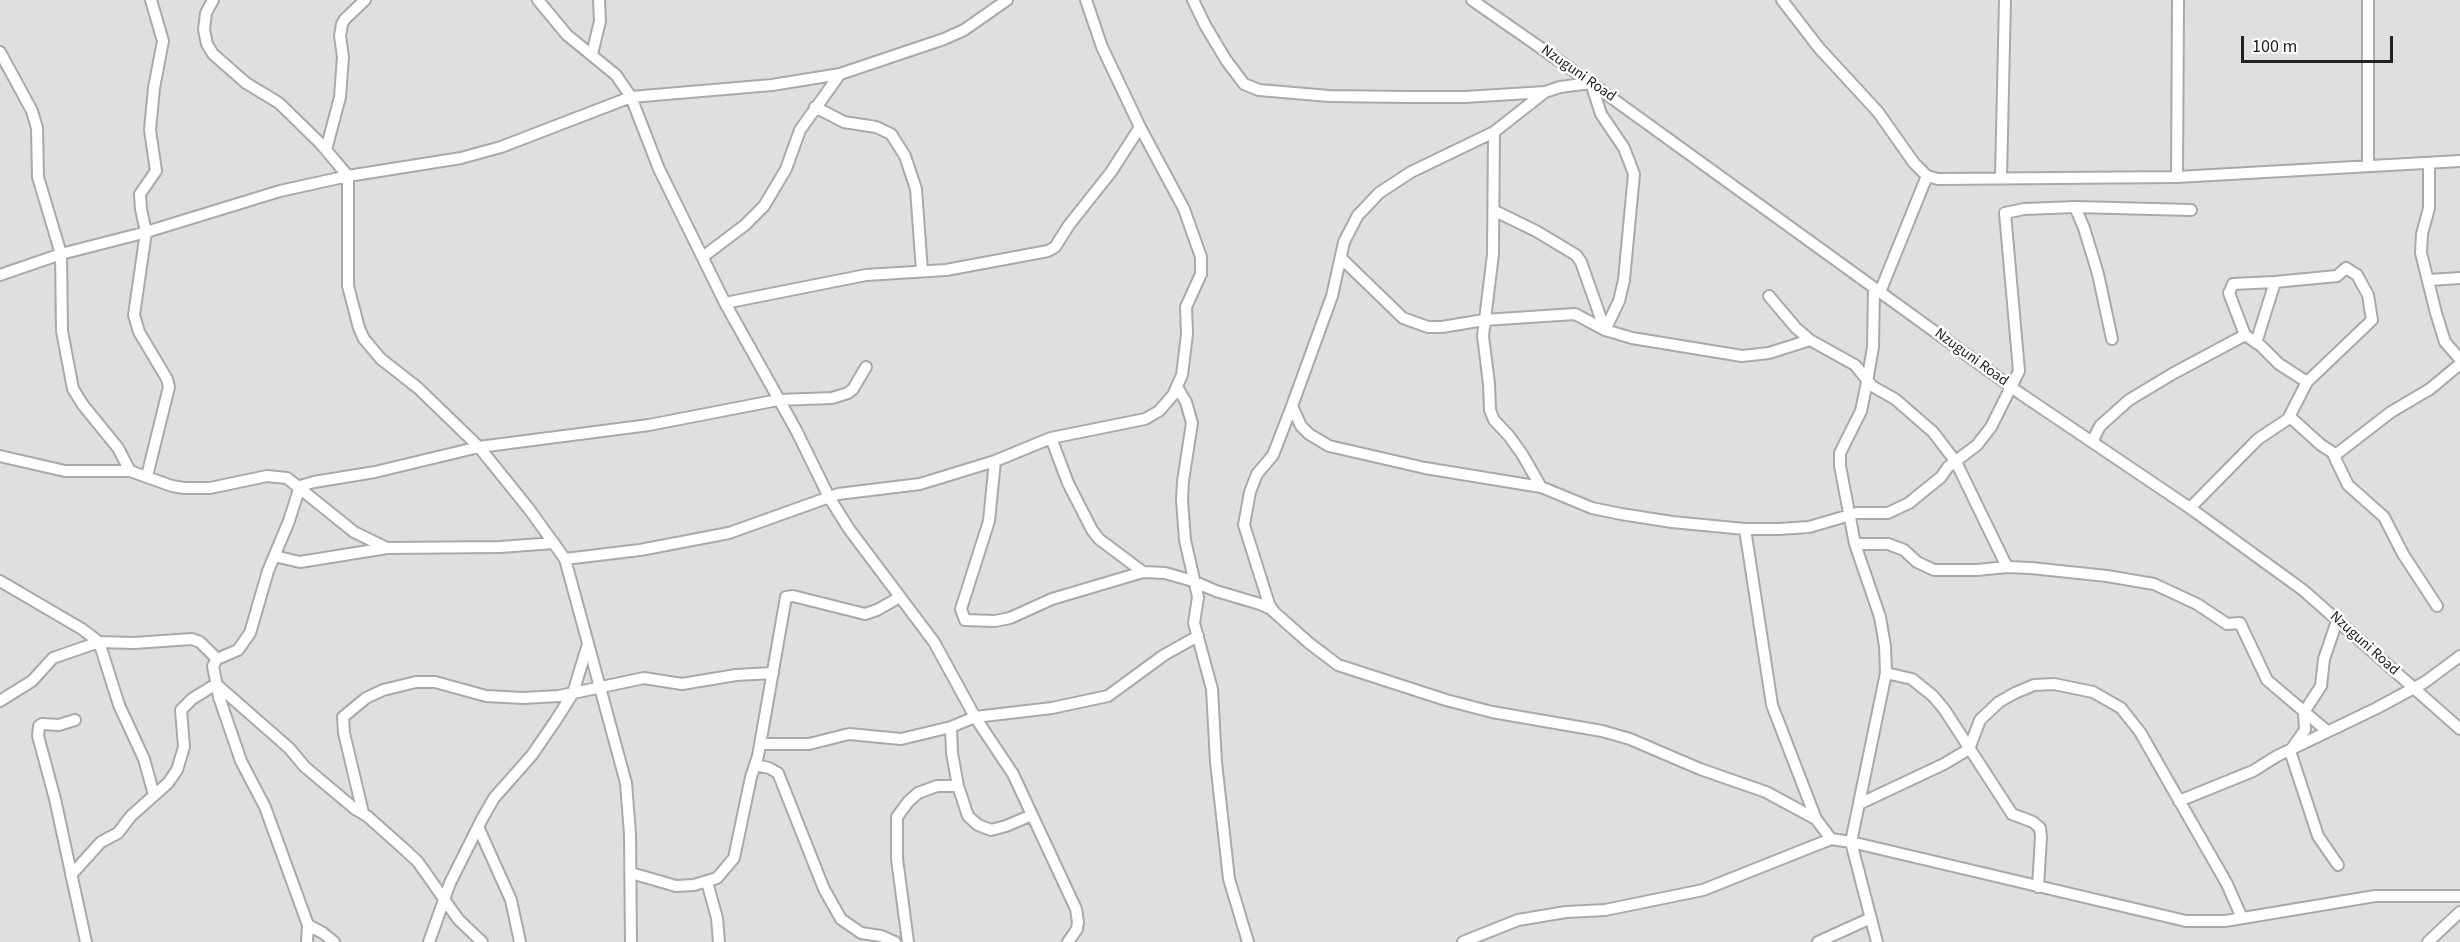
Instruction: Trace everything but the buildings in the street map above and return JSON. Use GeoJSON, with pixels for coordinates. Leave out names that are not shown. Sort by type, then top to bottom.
{"type":"FeatureCollection","features":[{"type":"Feature","properties":{"kind":"street"},"geometry":{"type":"LineString","coordinates":[[147,476],[169,387],[167,379],[140,332],[134,315],[146,232],[140,194],[156,171],[150,130],[154,88],[163,41],[151,0]]}},
{"type":"Feature","properties":{"kind":"street"},"geometry":{"type":"LineString","coordinates":[[213,0],[206,13],[204,30],[207,44],[213,54],[246,83],[279,103],[326,150],[348,176],[348,286],[359,328],[381,359],[418,388],[479,447],[565,559],[626,783],[631,873],[631,942]]}},
{"type":"Feature","properties":{"kind":"street"},"geometry":{"type":"LineString","coordinates":[[326,150],[340,97],[343,57],[340,36],[342,24],[365,0]]}},
{"type":"Feature","properties":{"kind":"street"},"geometry":{"type":"LineString","coordinates":[[538,0],[567,35],[616,75],[631,97],[659,169],[704,256],[725,303],[829,497],[849,528],[934,642],[975,717],[1013,774],[1069,893],[1078,922],[1079,942]]}},
{"type":"Feature","properties":{"kind":"street"},"geometry":{"type":"LineString","coordinates":[[592,54],[600,21],[599,0]]}},
{"type":"Feature","properties":{"kind":"street"},"geometry":{"type":"LineString","coordinates":[[0,275],[61,254],[146,232],[280,191],[348,176],[412,168],[501,147],[631,97],[772,85],[840,74],[945,39],[964,30],[1007,0]]}},
{"type":"Feature","properties":{"kind":"street"},"geometry":{"type":"LineString","coordinates":[[565,559],[640,550],[720,536],[829,497],[920,484],[995,461],[1051,438],[1145,419],[1159,411],[1177,387],[1182,375],[1187,334],[1186,307],[1201,274],[1202,264],[1196,239],[1184,209],[1140,127],[1102,47],[1086,0]]}},
{"type":"Feature","properties":{"kind":"street"},"geometry":{"type":"LineString","coordinates":[[1193,0],[1226,60],[1244,84],[1259,90],[1329,96],[1465,97],[1545,92],[1560,87],[1591,83],[1601,114],[1624,148],[1634,174],[1624,280],[1619,301],[1605,330]]}},
{"type":"Feature","properties":{"kind":"street","name":"Nzuguni Road"},"geometry":{"type":"LineString","coordinates":[[1472,0],[1591,83],[2010,386],[2190,508],[2302,590],[2460,729]]}},
{"type":"Feature","properties":{"kind":"street"},"geometry":{"type":"LineString","coordinates":[[1782,0],[1819,48],[1878,112],[1914,163],[1927,176],[1947,180],[2001,177],[2176,177],[2460,161]]}},
{"type":"Feature","properties":{"kind":"street"},"geometry":{"type":"LineString","coordinates":[[1794,0],[1794,15]]}},
{"type":"Feature","properties":{"kind":"street"},"geometry":{"type":"LineString","coordinates":[[2001,177],[2005,0]]}},
{"type":"Feature","properties":{"kind":"street"},"geometry":{"type":"LineString","coordinates":[[2176,177],[2178,0]]}},
{"type":"Feature","properties":{"kind":"street"},"geometry":{"type":"LineString","coordinates":[[2368,0],[2368,165]]}},
{"type":"Feature","properties":{"kind":"street"},"geometry":{"type":"LineString","coordinates":[[0,52],[35,120],[39,177],[61,254],[62,331],[73,389],[118,448],[130,471]]}},
{"type":"Feature","properties":{"kind":"street"},"geometry":{"type":"LineString","coordinates":[[704,256],[745,225],[764,206],[786,169],[800,130],[840,74]]}},
{"type":"Feature","properties":{"kind":"street"},"geometry":{"type":"LineString","coordinates":[[1273,611],[1257,571],[1244,520],[1257,474],[1274,455],[1332,296],[1344,242],[1354,222],[1379,193],[1419,168],[1494,132],[1545,92]]}},
{"type":"Feature","properties":{"kind":"street"},"geometry":{"type":"LineString","coordinates":[[815,107],[844,122],[876,127],[891,134],[904,156],[916,189],[922,271]]}},
{"type":"Feature","properties":{"kind":"street"},"geometry":{"type":"LineString","coordinates":[[725,303],[866,275],[946,270],[1038,255],[1055,247],[1069,225],[1111,172],[1140,127]]}},
{"type":"Feature","properties":{"kind":"street"},"geometry":{"type":"LineString","coordinates":[[1494,132],[1495,212],[1483,345],[1489,378],[1491,414],[1515,445],[1541,487]]}},
{"type":"Feature","properties":{"kind":"street"},"geometry":{"type":"LineString","coordinates":[[2429,163],[2428,208],[2422,234],[2421,253],[2445,342],[2460,359]]}},
{"type":"Feature","properties":{"kind":"street"},"geometry":{"type":"LineString","coordinates":[[1876,942],[1851,842],[1886,673],[1885,646],[1880,617],[1855,544],[1840,466],[1840,453],[1861,411],[1873,347],[1877,290],[1927,176]]}},
{"type":"Feature","properties":{"kind":"street"},"geometry":{"type":"LineString","coordinates":[[1292,406],[1301,426],[1309,434],[1329,446],[1425,468],[1541,487],[1611,512],[1672,522],[1745,529],[1809,527],[1849,514],[1888,513],[1898,510],[1931,486],[1986,436],[2019,371],[2005,213],[2024,209],[2075,207],[2191,210]]}},
{"type":"Feature","properties":{"kind":"street"},"geometry":{"type":"LineString","coordinates":[[2075,207],[2098,274],[2112,339]]}},
{"type":"Feature","properties":{"kind":"street"},"geometry":{"type":"LineString","coordinates":[[1495,212],[1536,231],[1575,255],[1581,262],[1605,330]]}},
{"type":"Feature","properties":{"kind":"street"},"geometry":{"type":"LineString","coordinates":[[1341,258],[1399,315],[1411,322],[1437,327],[1484,320],[1575,314],[1605,330],[1632,338],[1742,356],[1769,353],[1810,340]]}},
{"type":"Feature","properties":{"kind":"street"},"geometry":{"type":"LineString","coordinates":[[2190,508],[2217,478],[2259,439],[2290,417],[2307,382],[2372,320],[2368,295],[2357,275],[2346,268],[2337,276],[2233,284],[2229,293],[2245,335],[2279,364],[2307,382]]}},
{"type":"Feature","properties":{"kind":"street"},"geometry":{"type":"LineString","coordinates":[[2428,280],[2460,278]]}},
{"type":"Feature","properties":{"kind":"street"},"geometry":{"type":"LineString","coordinates":[[2256,343],[2275,282]]}},
{"type":"Feature","properties":{"kind":"street"},"geometry":{"type":"LineString","coordinates":[[1768,296],[1784,316],[1810,340],[1855,365],[1867,382],[1895,399],[1938,437],[1956,462],[2007,567]]}},
{"type":"Feature","properties":{"kind":"street"},"geometry":{"type":"LineString","coordinates":[[2091,442],[2100,426],[2129,400],[2245,335]]}},
{"type":"Feature","properties":{"kind":"street"},"geometry":{"type":"LineString","coordinates":[[2335,454],[2391,412],[2430,390],[2460,364]]}},
{"type":"Feature","properties":{"kind":"street"},"geometry":{"type":"LineString","coordinates":[[300,486],[375,472],[479,447],[650,425],[778,400],[819,400],[848,393],[866,367]]}},
{"type":"Feature","properties":{"kind":"street"},"geometry":{"type":"LineString","coordinates":[[1177,387],[1186,402],[1192,423],[1182,500],[1185,540],[1198,597],[1194,619],[1212,689],[1216,762],[1229,879],[1248,942]]}},
{"type":"Feature","properties":{"kind":"street"},"geometry":{"type":"LineString","coordinates":[[2290,417],[2321,445],[2335,454]]}},
{"type":"Feature","properties":{"kind":"street"},"geometry":{"type":"LineString","coordinates":[[1051,438],[1068,483],[1092,530],[1099,539],[1143,572]]}},
{"type":"Feature","properties":{"kind":"street"},"geometry":{"type":"LineString","coordinates":[[2335,454],[2348,485],[2385,518],[2403,554],[2437,606]]}},
{"type":"Feature","properties":{"kind":"street"},"geometry":{"type":"LineString","coordinates":[[0,456],[65,471],[130,471],[184,488],[210,488],[267,476],[287,478],[300,486],[330,515],[354,532],[387,548]]}},
{"type":"Feature","properties":{"kind":"street"},"geometry":{"type":"LineString","coordinates":[[995,461],[988,521],[961,609],[965,620],[975,622],[1010,618],[1052,599],[1143,572],[1165,573],[1260,604],[1273,611],[1309,643],[1338,664],[1492,712],[1602,731],[1630,739],[1700,769],[1766,792],[1816,819]]}},
{"type":"Feature","properties":{"kind":"street"},"geometry":{"type":"LineString","coordinates":[[300,486],[290,521],[274,556],[250,633],[238,650],[217,659],[213,666],[216,684],[241,760],[265,807],[308,925],[308,942]]}},
{"type":"Feature","properties":{"kind":"street"},"geometry":{"type":"LineString","coordinates":[[1745,529],[1772,705],[1816,819],[1831,839]]}},
{"type":"Feature","properties":{"kind":"street"},"geometry":{"type":"LineString","coordinates":[[274,556],[300,562],[387,548],[500,547],[554,543]]}},
{"type":"Feature","properties":{"kind":"street"},"geometry":{"type":"LineString","coordinates":[[1855,544],[1888,544],[1904,550],[1917,562],[1934,570],[2007,567],[2075,572],[2154,584],[2197,604],[2228,624],[2240,622],[2266,680],[2327,731]]}},
{"type":"Feature","properties":{"kind":"street"},"geometry":{"type":"LineString","coordinates":[[0,581],[82,629],[99,642],[119,705],[144,759],[154,795]]}},
{"type":"Feature","properties":{"kind":"street"},"geometry":{"type":"LineString","coordinates":[[631,873],[676,886],[707,882],[724,872],[734,858],[751,777],[756,765],[785,599],[788,596],[865,614],[900,597]]}},
{"type":"Feature","properties":{"kind":"street"},"geometry":{"type":"LineString","coordinates":[[2290,751],[2305,730],[2304,712],[2321,686],[2324,659],[2337,621]]}},
{"type":"Feature","properties":{"kind":"street"},"geometry":{"type":"LineString","coordinates":[[760,744],[809,744],[849,734],[901,739],[951,727],[975,717],[1052,708],[1108,696],[1164,655],[1198,636]]}},
{"type":"Feature","properties":{"kind":"street"},"geometry":{"type":"LineString","coordinates":[[0,701],[32,681],[53,658],[99,642],[134,644],[192,639],[200,642],[217,659]]}},
{"type":"Feature","properties":{"kind":"street"},"geometry":{"type":"LineString","coordinates":[[429,942],[450,883],[494,798],[540,745],[573,693],[588,644]]}},
{"type":"Feature","properties":{"kind":"street"},"geometry":{"type":"LineString","coordinates":[[2179,801],[2253,771],[2277,756],[2414,689],[2460,656]]}},
{"type":"Feature","properties":{"kind":"street"},"geometry":{"type":"LineString","coordinates":[[363,813],[343,723],[345,715],[366,698],[397,686],[426,682],[457,687],[497,698],[523,698],[573,693],[601,685],[644,678],[682,684],[736,675],[772,673]]}},
{"type":"Feature","properties":{"kind":"street"},"geometry":{"type":"LineString","coordinates":[[1886,673],[1901,675],[1920,685],[1944,709],[2012,814],[2033,822],[2040,828],[2038,886]]}},
{"type":"Feature","properties":{"kind":"street"},"geometry":{"type":"LineString","coordinates":[[71,875],[98,845],[118,833],[131,816],[172,778],[184,747],[182,708],[216,684]]}},
{"type":"Feature","properties":{"kind":"street"},"geometry":{"type":"LineString","coordinates":[[216,684],[289,748],[305,767],[363,813],[418,862],[446,898],[458,919],[482,942]]}},
{"type":"Feature","properties":{"kind":"street"},"geometry":{"type":"LineString","coordinates":[[1859,804],[1944,764],[1969,749],[1980,720],[2008,697],[2034,685],[2072,686],[2102,697],[2129,716],[2227,884],[2242,918]]}},
{"type":"Feature","properties":{"kind":"street"},"geometry":{"type":"LineString","coordinates":[[75,720],[59,725],[42,724],[38,729],[39,743],[86,942]]}},
{"type":"Feature","properties":{"kind":"street"},"geometry":{"type":"LineString","coordinates":[[951,727],[952,753],[958,786],[968,816],[982,827],[997,829],[1032,815]]}},
{"type":"Feature","properties":{"kind":"street"},"geometry":{"type":"LineString","coordinates":[[2290,751],[2318,837],[2338,865]]}},
{"type":"Feature","properties":{"kind":"street"},"geometry":{"type":"LineString","coordinates":[[756,765],[771,768],[778,773],[824,889],[841,920],[861,933],[881,936],[895,942]]}},
{"type":"Feature","properties":{"kind":"street"},"geometry":{"type":"LineString","coordinates":[[908,942],[897,859],[897,817],[918,793],[937,786],[958,786]]}},
{"type":"Feature","properties":{"kind":"street"},"geometry":{"type":"LineString","coordinates":[[479,830],[511,900],[520,942]]}},
{"type":"Feature","properties":{"kind":"street"},"geometry":{"type":"LineString","coordinates":[[1463,942],[1518,920],[1566,912],[1614,909],[1703,890],[1831,839],[2186,921],[2225,921],[2375,896],[2460,896]]}},
{"type":"Feature","properties":{"kind":"street"},"geometry":{"type":"LineString","coordinates":[[707,882],[717,918],[719,942]]}},
{"type":"Feature","properties":{"kind":"street"},"geometry":{"type":"LineString","coordinates":[[2428,942],[2460,912]]}},
{"type":"Feature","properties":{"kind":"street"},"geometry":{"type":"LineString","coordinates":[[1818,942],[1871,918]]}},
{"type":"Feature","properties":{"kind":"street"},"geometry":{"type":"LineString","coordinates":[[308,925],[334,942]]}},
{"type":"Feature","properties":{"kind":"street"},"geometry":{"type":"LineString","coordinates":[[1068,942],[1077,929]]}},
{"type":"Feature","properties":{"kind":"street"},"geometry":{"type":"LineString","coordinates":[[1490,930],[1493,942]]}},
{"type":"Feature","properties":{"kind":"shaded area"},"geometry":{"type":"Polygon","coordinates":[[[0,0],[2460,0],[2460,942],[0,942],[0,0]]]}}]}
